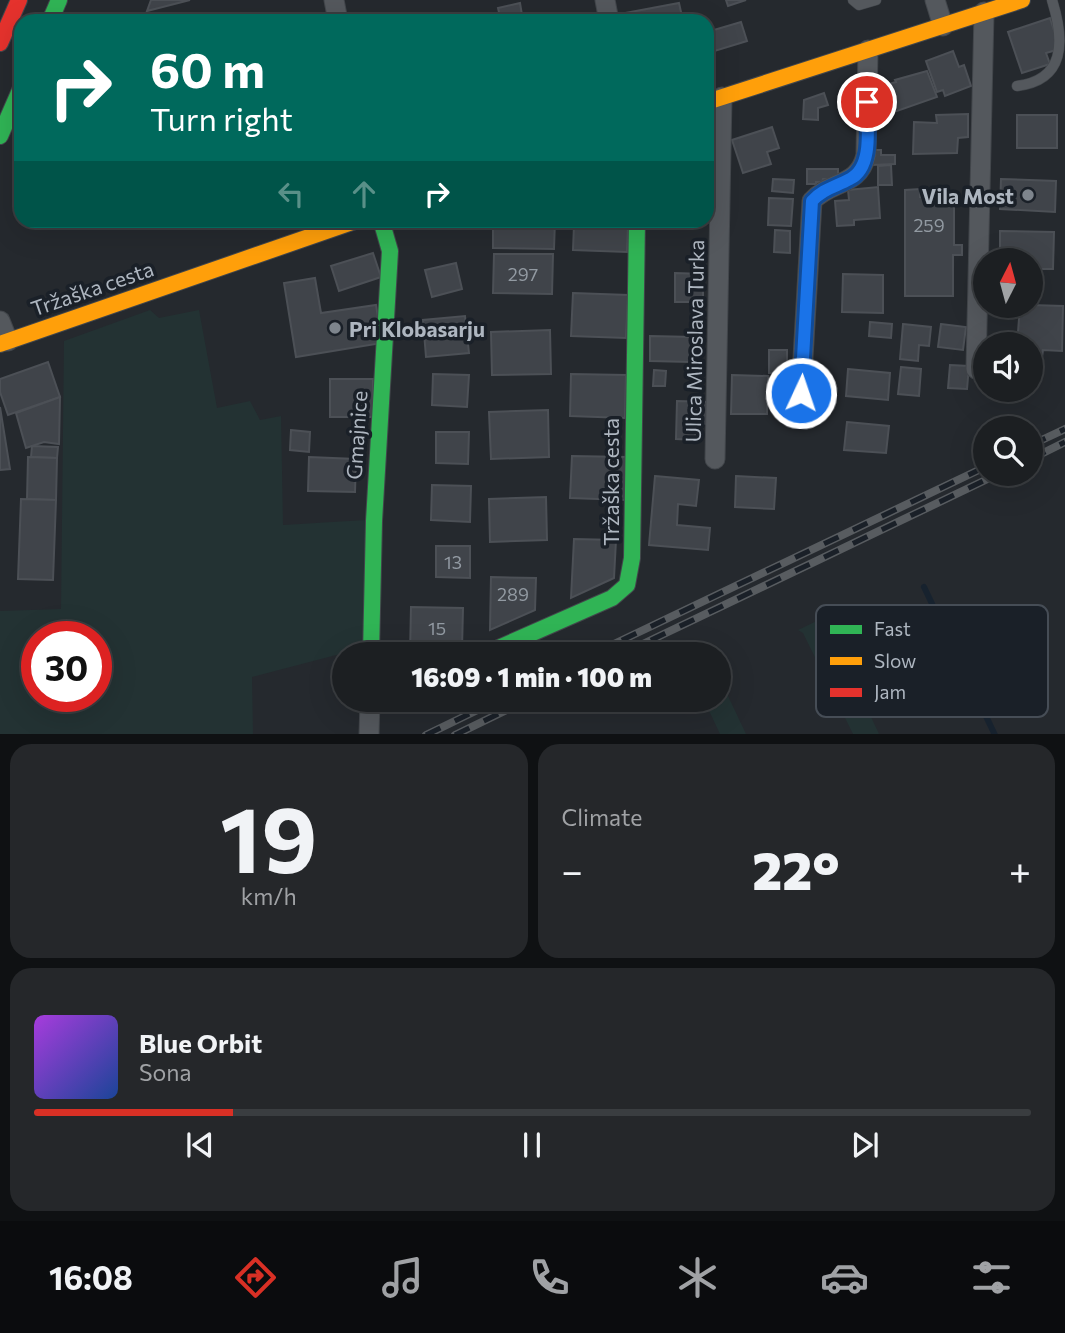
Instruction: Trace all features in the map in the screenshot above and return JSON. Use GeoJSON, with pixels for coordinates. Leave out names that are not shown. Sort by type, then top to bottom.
{"type":"FeatureCollection","features":[{"type":"Feature","properties":{"kind":"main road"},"geometry":{"type":"LineString","coordinates":[[0,44],[19,0]]}},
{"type":"Feature","properties":{"kind":"main road"},"geometry":{"type":"LineString","coordinates":[[714,100],[1022,0]]}},
{"type":"Feature","properties":{"kind":"main road"},"geometry":{"type":"LineString","coordinates":[[0,136],[14,104]]}},
{"type":"Feature","properties":{"kind":"main road","name":"Tržaška cesta"},"geometry":{"type":"LineString","coordinates":[[4,343],[335,228]]}},
{"type":"Feature","properties":{"kind":"main road","name":"Gmajnice"},"geometry":{"type":"LineString","coordinates":[[371,642],[374,521],[390,251],[383,228]]}},
{"type":"Feature","properties":{"kind":"main road","name":"Tržaška cesta"},"geometry":{"type":"LineString","coordinates":[[512,642],[612,598],[627,585],[632,558],[638,228]]}},
{"type":"Feature","properties":{"kind":"street"},"geometry":{"type":"LineString","coordinates":[[935,0],[943,26]]}},
{"type":"Feature","properties":{"kind":"street"},"geometry":{"type":"LineString","coordinates":[[977,332],[985,12]]}},
{"type":"Feature","properties":{"kind":"street"},"geometry":{"type":"LineString","coordinates":[[801,393],[812,201],[821,191],[853,178],[863,167],[866,155],[868,50]]}},
{"type":"Feature","properties":{"kind":"street","name":"Ulica Miroslava Turka"},"geometry":{"type":"LineString","coordinates":[[714,100],[715,459]]}},
{"type":"Feature","properties":{"kind":"street"},"geometry":{"type":"LineString","coordinates":[[0,321],[4,343]]}},
{"type":"Feature","properties":{"kind":"street"},"geometry":{"type":"LineString","coordinates":[[369,734],[370,712]]}},
{"type":"Feature","properties":{"kind":"lane"},"geometry":{"type":"LineString","coordinates":[[853,0],[859,5],[876,0]]}},
{"type":"Feature","properties":{"kind":"lane"},"geometry":{"type":"LineString","coordinates":[[1017,86],[1043,80],[1054,72],[1059,64],[1064,47],[1062,30],[1052,0]]}},
{"type":"Feature","properties":{"kind":"shaded area"},"geometry":{"type":"Polygon","coordinates":[[[150,310],[159,318],[199,310],[217,408],[250,401],[260,420],[281,416],[283,525],[366,520],[363,642],[332,642],[332,656],[252,677],[253,734],[0,734],[0,611],[61,609],[64,341],[150,310]]]}},
{"type":"Feature","properties":{"kind":"shaded area"},"geometry":{"type":"Polygon","coordinates":[[[816,621],[816,659],[803,633],[798,630],[816,621]]]}},
{"type":"Feature","properties":{"kind":"shaded area"},"geometry":{"type":"Polygon","coordinates":[[[731,702],[746,734],[720,734],[710,712],[731,712],[731,702]]]}},
{"type":"Feature","properties":{"kind":"shaded area"},"geometry":{"type":"Polygon","coordinates":[[[845,717],[871,717],[879,734],[853,734],[845,717]]]}},
{"type":"Feature","properties":{"kind":"building"},"geometry":{"type":"Polygon","coordinates":[[[151,0],[190,0],[147,11],[151,0]]]}},
{"type":"Feature","properties":{"kind":"building"},"geometry":{"type":"Polygon","coordinates":[[[726,0],[746,0],[728,6],[726,0]]]}},
{"type":"Feature","properties":{"kind":"building"},"geometry":{"type":"Polygon","coordinates":[[[520,3],[522,14],[499,14],[498,8],[520,3]]]}},
{"type":"Feature","properties":{"kind":"building"},"geometry":{"type":"Polygon","coordinates":[[[679,3],[681,14],[625,14],[679,3]]]}},
{"type":"Feature","properties":{"kind":"building"},"geometry":{"type":"Polygon","coordinates":[[[1050,18],[1060,49],[1046,53],[1050,64],[1022,73],[1008,32],[1050,18]]]}},
{"type":"Feature","properties":{"kind":"building"},"geometry":{"type":"Polygon","coordinates":[[[741,22],[747,41],[714,51],[714,30],[741,22]]]}},
{"type":"Feature","properties":{"kind":"building"},"geometry":{"type":"Polygon","coordinates":[[[953,51],[959,67],[964,65],[971,86],[945,96],[943,90],[937,92],[926,61],[953,51]]]}},
{"type":"Feature","properties":{"kind":"building"},"geometry":{"type":"Polygon","coordinates":[[[927,71],[937,97],[894,112],[885,85],[927,71]]]}},
{"type":"Feature","properties":{"kind":"building"},"geometry":{"type":"Polygon","coordinates":[[[824,93],[828,105],[818,108],[818,120],[803,119],[804,100],[824,93]]]}},
{"type":"Feature","properties":{"kind":"building"},"geometry":{"type":"Polygon","coordinates":[[[968,114],[968,137],[958,138],[957,153],[913,154],[914,122],[937,123],[936,115],[968,114]]]}},
{"type":"Feature","properties":{"kind":"building"},"geometry":{"type":"Polygon","coordinates":[[[1017,115],[1057,115],[1057,148],[1017,148],[1017,115]]]}},
{"type":"Feature","properties":{"kind":"building"},"geometry":{"type":"Polygon","coordinates":[[[772,127],[779,148],[767,152],[771,164],[743,173],[732,140],[772,127]]]}},
{"type":"Feature","properties":{"kind":"building"},"geometry":{"type":"Polygon","coordinates":[[[872,150],[881,150],[881,155],[895,155],[895,164],[872,165],[872,150]]]}},
{"type":"Feature","properties":{"kind":"building"},"geometry":{"type":"Polygon","coordinates":[[[891,165],[892,185],[878,185],[878,166],[891,165]]]}},
{"type":"Feature","properties":{"kind":"building"},"geometry":{"type":"Polygon","coordinates":[[[807,169],[838,169],[838,179],[823,179],[816,184],[807,184],[807,169]]]}},
{"type":"Feature","properties":{"kind":"building"},"geometry":{"type":"Polygon","coordinates":[[[773,179],[794,180],[793,193],[772,191],[773,179]]]}},
{"type":"Feature","properties":{"kind":"building","name":"Vila Most"},"geometry":{"type":"Polygon","coordinates":[[[1001,179],[1056,181],[1055,212],[1000,209],[1001,179]]]}},
{"type":"Feature","properties":{"kind":"building"},"geometry":{"type":"Polygon","coordinates":[[[878,187],[880,218],[854,220],[854,225],[837,226],[835,201],[849,200],[848,190],[878,187]]]}},
{"type":"Feature","properties":{"kind":"building"},"geometry":{"type":"Polygon","coordinates":[[[920,189],[920,197],[931,197],[932,205],[954,205],[954,245],[962,245],[962,255],[953,255],[953,296],[905,296],[905,190],[920,189]]]}},
{"type":"Feature","properties":{"kind":"building"},"geometry":{"type":"Polygon","coordinates":[[[769,198],[793,199],[791,226],[768,225],[769,198]]]}},
{"type":"Feature","properties":{"kind":"building"},"geometry":{"type":"Polygon","coordinates":[[[493,228],[555,228],[554,249],[493,248],[493,228]]]}},
{"type":"Feature","properties":{"kind":"building"},"geometry":{"type":"Polygon","coordinates":[[[574,228],[628,228],[627,252],[573,250],[574,228]]]}},
{"type":"Feature","properties":{"kind":"building"},"geometry":{"type":"Polygon","coordinates":[[[775,230],[790,231],[790,253],[774,252],[775,230]]]}},
{"type":"Feature","properties":{"kind":"building"},"geometry":{"type":"Polygon","coordinates":[[[1000,231],[1054,232],[1053,269],[1043,269],[1043,248],[1000,248],[1000,231]]]}},
{"type":"Feature","properties":{"kind":"building"},"geometry":{"type":"Polygon","coordinates":[[[373,253],[381,277],[339,291],[331,266],[373,253]]]}},
{"type":"Feature","properties":{"kind":"building"},"geometry":{"type":"Polygon","coordinates":[[[494,254],[553,254],[552,294],[493,293],[494,254]]]}},
{"type":"Feature","properties":{"kind":"building"},"geometry":{"type":"Polygon","coordinates":[[[456,263],[462,289],[432,297],[425,270],[456,263]]]}},
{"type":"Feature","properties":{"kind":"building"},"geometry":{"type":"Polygon","coordinates":[[[675,273],[703,274],[703,302],[675,302],[675,273]]]}},
{"type":"Feature","properties":{"kind":"building"},"geometry":{"type":"Polygon","coordinates":[[[843,274],[883,275],[883,313],[842,312],[843,274]]]}},
{"type":"Feature","properties":{"kind":"building","name":"Pri Klobasarju"},"geometry":{"type":"Polygon","coordinates":[[[315,278],[321,313],[376,305],[382,343],[296,357],[284,283],[315,278]]]}},
{"type":"Feature","properties":{"kind":"building"},"geometry":{"type":"Polygon","coordinates":[[[573,293],[628,295],[626,338],[571,336],[573,293]]]}},
{"type":"Feature","properties":{"kind":"building"},"geometry":{"type":"Polygon","coordinates":[[[1043,305],[1063,306],[1062,351],[1043,350],[1043,332],[1018,332],[1019,318],[1043,318],[1043,305]]]}},
{"type":"Feature","properties":{"kind":"building"},"geometry":{"type":"Polygon","coordinates":[[[465,316],[469,353],[426,357],[423,320],[465,316]]]}},
{"type":"Feature","properties":{"kind":"building"},"geometry":{"type":"Polygon","coordinates":[[[870,322],[892,324],[891,338],[869,336],[870,322]]]}},
{"type":"Feature","properties":{"kind":"building"},"geometry":{"type":"Polygon","coordinates":[[[903,324],[931,327],[929,346],[919,345],[918,361],[900,359],[903,324]]]}},
{"type":"Feature","properties":{"kind":"building"},"geometry":{"type":"Polygon","coordinates":[[[941,324],[966,327],[963,350],[938,347],[941,324]]]}},
{"type":"Feature","properties":{"kind":"building"},"geometry":{"type":"Polygon","coordinates":[[[550,330],[551,374],[492,375],[491,332],[550,330]]]}},
{"type":"Feature","properties":{"kind":"building"},"geometry":{"type":"Polygon","coordinates":[[[650,336],[694,337],[691,362],[650,361],[650,336]]]}},
{"type":"Feature","properties":{"kind":"building"},"geometry":{"type":"Polygon","coordinates":[[[769,350],[787,350],[787,373],[769,373],[769,350]]]}},
{"type":"Feature","properties":{"kind":"building"},"geometry":{"type":"Polygon","coordinates":[[[48,362],[60,397],[8,415],[0,392],[0,379],[48,362]]]}},
{"type":"Feature","properties":{"kind":"building"},"geometry":{"type":"Polygon","coordinates":[[[950,365],[969,366],[967,389],[948,388],[950,365]]]}},
{"type":"Feature","properties":{"kind":"building"},"geometry":{"type":"Polygon","coordinates":[[[901,367],[921,369],[919,396],[898,394],[901,367]]]}},
{"type":"Feature","properties":{"kind":"building"},"geometry":{"type":"Polygon","coordinates":[[[848,369],[890,373],[888,400],[846,396],[848,369]]]}},
{"type":"Feature","properties":{"kind":"building"},"geometry":{"type":"Polygon","coordinates":[[[654,370],[666,371],[665,386],[653,386],[654,370]]]}},
{"type":"Feature","properties":{"kind":"building"},"geometry":{"type":"Polygon","coordinates":[[[433,374],[469,375],[467,407],[432,405],[433,374]]]}},
{"type":"Feature","properties":{"kind":"building"},"geometry":{"type":"Polygon","coordinates":[[[571,374],[626,375],[625,418],[570,416],[571,374]]]}},
{"type":"Feature","properties":{"kind":"building"},"geometry":{"type":"Polygon","coordinates":[[[732,375],[768,376],[767,414],[731,414],[732,375]]]}},
{"type":"Feature","properties":{"kind":"building"},"geometry":{"type":"Polygon","coordinates":[[[330,379],[373,379],[373,417],[330,417],[330,379]]]}},
{"type":"Feature","properties":{"kind":"building"},"geometry":{"type":"Polygon","coordinates":[[[60,397],[59,444],[44,442],[26,448],[16,413],[60,397]]]}},
{"type":"Feature","properties":{"kind":"building"},"geometry":{"type":"Polygon","coordinates":[[[677,401],[709,402],[708,424],[695,423],[695,440],[676,439],[677,401]]]}},
{"type":"Feature","properties":{"kind":"building"},"geometry":{"type":"Polygon","coordinates":[[[0,407],[10,469],[0,470],[0,407]]]}},
{"type":"Feature","properties":{"kind":"building"},"geometry":{"type":"Polygon","coordinates":[[[548,410],[549,457],[491,459],[489,412],[548,410]]]}},
{"type":"Feature","properties":{"kind":"building"},"geometry":{"type":"Polygon","coordinates":[[[847,422],[889,426],[886,453],[844,450],[847,422]]]}},
{"type":"Feature","properties":{"kind":"building"},"geometry":{"type":"Polygon","coordinates":[[[291,430],[310,432],[309,452],[290,450],[291,430]]]}},
{"type":"Feature","properties":{"kind":"building"},"geometry":{"type":"Polygon","coordinates":[[[436,432],[469,432],[468,464],[436,463],[436,432]]]}},
{"type":"Feature","properties":{"kind":"building"},"geometry":{"type":"Polygon","coordinates":[[[32,446],[58,447],[57,458],[31,457],[32,446]]]}},
{"type":"Feature","properties":{"kind":"building"},"geometry":{"type":"Polygon","coordinates":[[[572,456],[627,457],[625,500],[570,498],[572,456]]]}},
{"type":"Feature","properties":{"kind":"building"},"geometry":{"type":"Polygon","coordinates":[[[28,457],[57,458],[56,500],[27,499],[28,457]]]}},
{"type":"Feature","properties":{"kind":"building"},"geometry":{"type":"Polygon","coordinates":[[[309,457],[356,459],[355,492],[308,491],[309,457]]]}},
{"type":"Feature","properties":{"kind":"building"},"geometry":{"type":"Polygon","coordinates":[[[655,476],[699,480],[696,506],[678,504],[677,525],[710,528],[708,550],[649,545],[655,476]]]}},
{"type":"Feature","properties":{"kind":"building"},"geometry":{"type":"Polygon","coordinates":[[[736,476],[776,478],[774,509],[735,507],[736,476]]]}},
{"type":"Feature","properties":{"kind":"building"},"geometry":{"type":"Polygon","coordinates":[[[432,485],[471,486],[470,522],[431,520],[432,485]]]}},
{"type":"Feature","properties":{"kind":"building"},"geometry":{"type":"Polygon","coordinates":[[[546,497],[547,540],[490,542],[489,499],[546,497]]]}},
{"type":"Feature","properties":{"kind":"building"},"geometry":{"type":"Polygon","coordinates":[[[21,499],[56,500],[53,580],[18,579],[21,499]]]}},
{"type":"Feature","properties":{"kind":"building"},"geometry":{"type":"Polygon","coordinates":[[[574,539],[616,540],[614,578],[571,598],[574,539]]]}},
{"type":"Feature","properties":{"kind":"building"},"geometry":{"type":"Polygon","coordinates":[[[436,546],[470,546],[470,578],[436,577],[436,546]]]}},
{"type":"Feature","properties":{"kind":"building"},"geometry":{"type":"Polygon","coordinates":[[[491,577],[536,578],[535,610],[490,630],[491,577]]]}},
{"type":"Feature","properties":{"kind":"building"},"geometry":{"type":"Polygon","coordinates":[[[411,607],[463,608],[462,642],[410,642],[411,607]]]}},
{"type":"Feature","properties":{"kind":"waterway"},"geometry":{"type":"LineString","coordinates":[[924,587],[933,605]]}},
{"type":"Feature","properties":{"kind":"waterway"},"geometry":{"type":"LineString","coordinates":[[986,717],[995,734]]}},
{"type":"Feature","properties":{"kind":"railway"},"geometry":{"type":"LineString","coordinates":[[1043,439],[1065,429]]}},
{"type":"Feature","properties":{"kind":"railway"},"geometry":{"type":"LineString","coordinates":[[1043,453],[1065,442]]}},
{"type":"Feature","properties":{"kind":"railway"},"geometry":{"type":"LineString","coordinates":[[618,642],[973,473]]}},
{"type":"Feature","properties":{"kind":"railway"},"geometry":{"type":"LineString","coordinates":[[647,642],[973,486]]}},
{"type":"Feature","properties":{"kind":"railway"},"geometry":{"type":"LineString","coordinates":[[428,734],[473,712]]}},
{"type":"Feature","properties":{"kind":"railway"},"geometry":{"type":"LineString","coordinates":[[457,734],[502,712]]}},
{"type":"Feature","properties":{"kind":"traffic: fast"},"geometry":{"type":"LineString","coordinates":[[53,14],[59,0]]}},
{"type":"Feature","properties":{"kind":"traffic: fast"},"geometry":{"type":"LineString","coordinates":[[0,136],[14,104]]}},
{"type":"Feature","properties":{"kind":"traffic: fast"},"geometry":{"type":"LineString","coordinates":[[371,642],[374,521],[390,251],[383,228]]}},
{"type":"Feature","properties":{"kind":"traffic: fast"},"geometry":{"type":"LineString","coordinates":[[512,642],[612,598],[627,585],[632,558],[637,228]]}},
{"type":"Feature","properties":{"kind":"traffic: slow"},"geometry":{"type":"LineString","coordinates":[[714,100],[1022,0]]}},
{"type":"Feature","properties":{"kind":"traffic: slow"},"geometry":{"type":"LineString","coordinates":[[0,344],[335,228]]}},
{"type":"Feature","properties":{"kind":"traffic: jam"},"geometry":{"type":"LineString","coordinates":[[0,43],[19,0]]}},
{"type":"Feature","properties":{"kind":"place","name":"Vila Most"},"geometry":{"type":"Point","coordinates":[1028,195]}},
{"type":"Feature","properties":{"kind":"place","name":"Pri Klobasarju"},"geometry":{"type":"Point","coordinates":[335,328]}},
{"type":"Feature","properties":{"kind":"route"},"geometry":{"type":"LineString","coordinates":[[801,393],[812,201],[821,191],[853,178],[863,167],[866,155],[867,102]]}}]}
